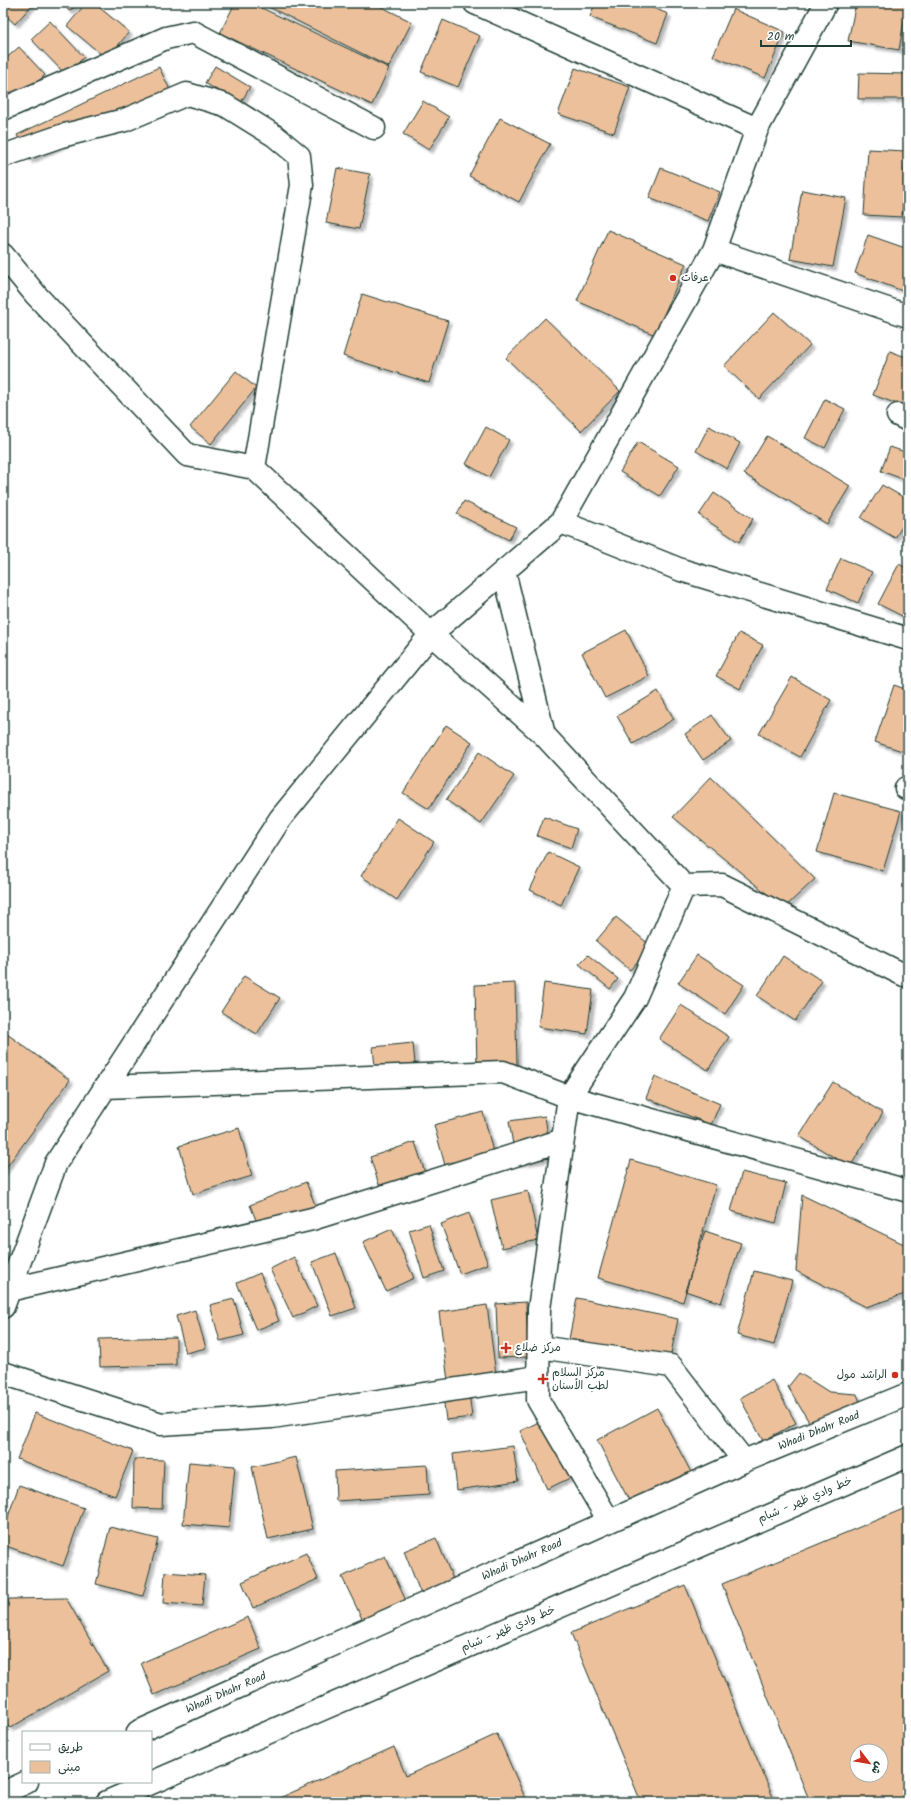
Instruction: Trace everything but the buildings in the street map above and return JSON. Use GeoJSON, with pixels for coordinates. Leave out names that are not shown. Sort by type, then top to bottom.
{"type":"FeatureCollection","features":[{"type":"Feature","properties":{"kind":"street"},"geometry":{"type":"LineString","coordinates":[[6,1298],[56,1163],[280,819],[431,634],[561,522],[714,250],[757,130],[826,3]]}},
{"type":"Feature","properties":{"kind":"street"},"geometry":{"type":"LineString","coordinates":[[488,5],[757,130]]}},
{"type":"Feature","properties":{"kind":"street"},"geometry":{"type":"LineString","coordinates":[[3,110],[166,38],[193,32],[374,128]]}},
{"type":"Feature","properties":{"kind":"street"},"geometry":{"type":"LineString","coordinates":[[3,156],[61,136],[125,120],[187,94],[225,105],[275,136],[299,156],[302,185],[254,468]]}},
{"type":"Feature","properties":{"kind":"street"},"geometry":{"type":"LineString","coordinates":[[714,250],[908,316]]}},
{"type":"Feature","properties":{"kind":"street"},"geometry":{"type":"LineString","coordinates":[[3,256],[36,295],[186,455],[254,468],[431,634],[544,735],[684,886],[722,885],[904,975]]}},
{"type":"Feature","properties":{"kind":"street"},"geometry":{"type":"LineString","coordinates":[[561,522],[682,570],[908,639]]}},
{"type":"Feature","properties":{"kind":"street"},"geometry":{"type":"LineString","coordinates":[[504,572],[544,735]]}},
{"type":"Feature","properties":{"kind":"street"},"geometry":{"type":"LineString","coordinates":[[609,1521],[538,1400],[539,1309],[569,1097],[634,998],[684,886]]}},
{"type":"Feature","properties":{"kind":"street"},"geometry":{"type":"LineString","coordinates":[[105,1087],[503,1072],[569,1097],[908,1190]]}},
{"type":"Feature","properties":{"kind":"street"},"geometry":{"type":"LineString","coordinates":[[6,1298],[312,1219],[563,1140]]}},
{"type":"Feature","properties":{"kind":"street"},"geometry":{"type":"LineString","coordinates":[[538,1347],[671,1366],[744,1461]]}},
{"type":"Feature","properties":{"kind":"street"},"geometry":{"type":"LineString","coordinates":[[3,1373],[161,1424],[272,1416],[538,1377]]}},
{"type":"Feature","properties":{"kind":"street","name":"Whadi Dhahr Road"},"geometry":{"type":"LineString","coordinates":[[140,1731],[744,1461],[908,1394]]}},
{"type":"Feature","properties":{"kind":"street","name":"خط وادي ظهر - شبام"},"geometry":{"type":"LineString","coordinates":[[152,1783],[908,1456]]}},
{"type":"Feature","properties":{"kind":"street"},"geometry":{"type":"LineString","coordinates":[[3,1792],[24,1783]]}},
{"type":"Feature","properties":{"kind":"street","name":"خط وادي ظهر - شبام"},"geometry":{"type":"LineString","coordinates":[[107,1802],[151,1783]]}},
{"type":"Feature","properties":{"kind":"place","name":"عرفات"},"geometry":{"type":"Point","coordinates":[673,278]}},
{"type":"Feature","properties":{"kind":"place","name":"مركز ضلاع"},"geometry":{"type":"Point","coordinates":[506,1348]}},
{"type":"Feature","properties":{"kind":"place","name":"الراشد مول"},"geometry":{"type":"Point","coordinates":[895,1375]}},
{"type":"Feature","properties":{"kind":"place","name":"مركز السلام لطب الأسنان"},"geometry":{"type":"Point","coordinates":[543,1379]}}]}
